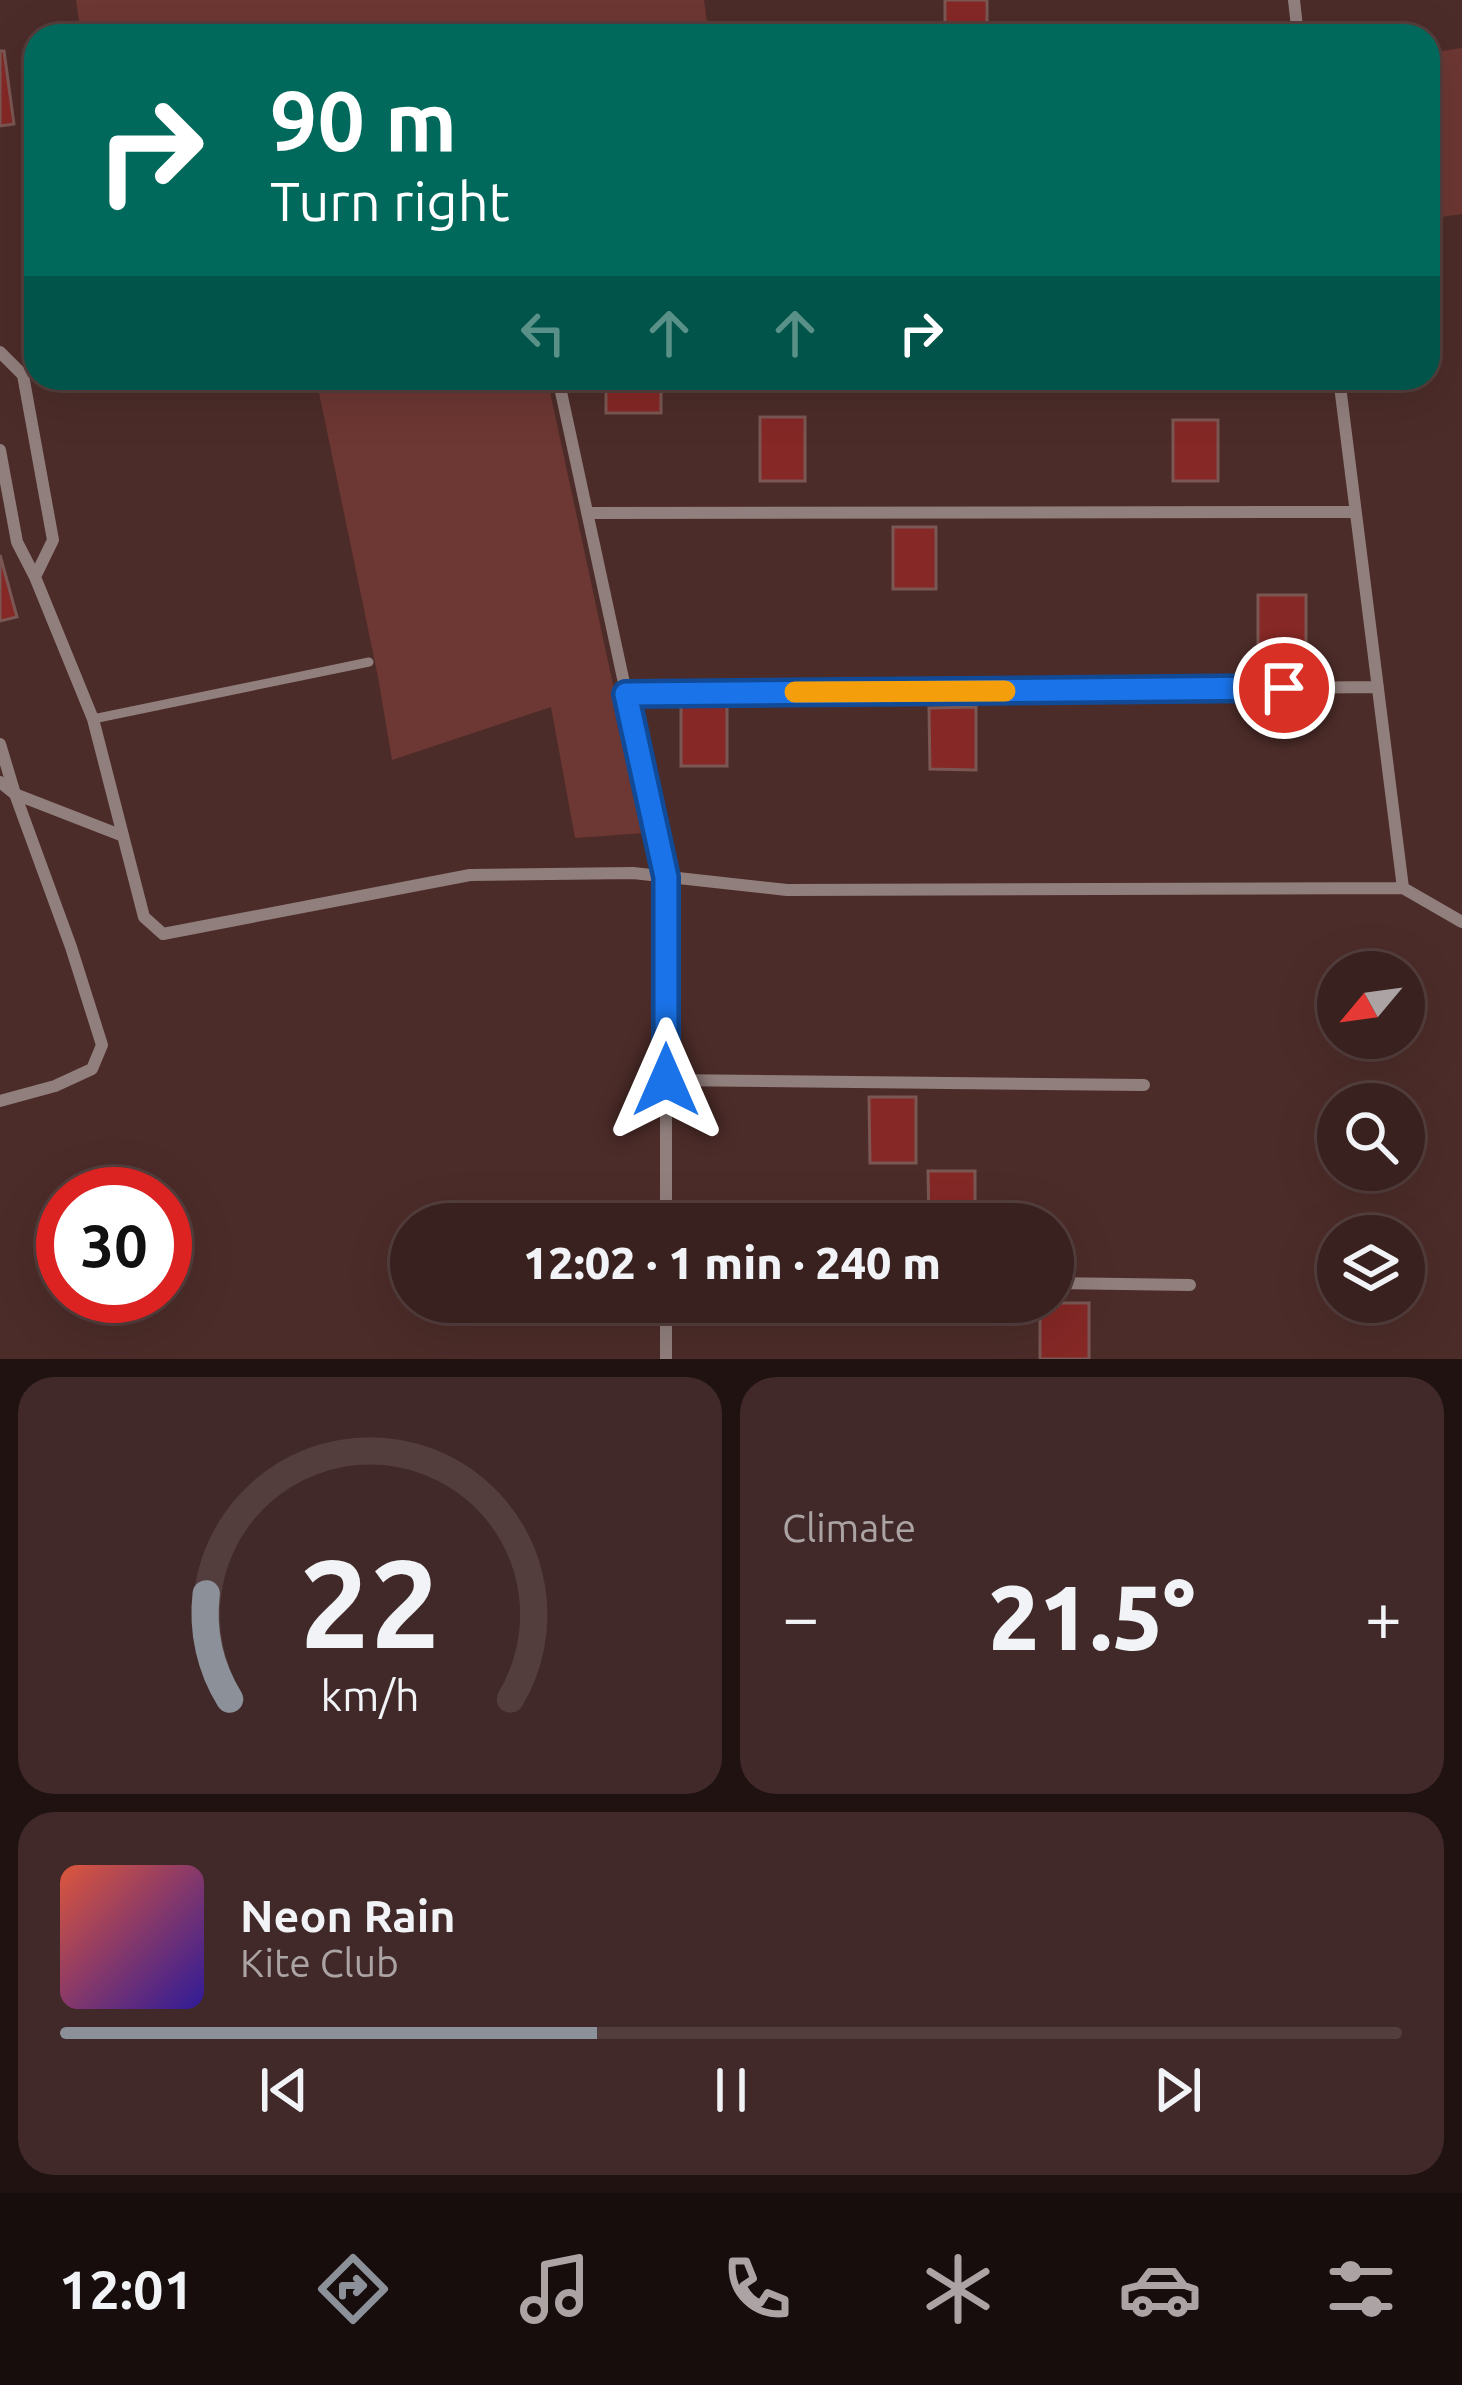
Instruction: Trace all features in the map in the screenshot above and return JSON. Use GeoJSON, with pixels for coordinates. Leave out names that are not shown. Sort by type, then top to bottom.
{"type":"FeatureCollection","features":[{"type":"Feature","properties":{"kind":"street"},"geometry":{"type":"LineString","coordinates":[[0,352],[24,380]]}},
{"type":"Feature","properties":{"kind":"street"},"geometry":{"type":"LineString","coordinates":[[26,390],[53,540],[35,577]]}},
{"type":"Feature","properties":{"kind":"street"},"geometry":{"type":"LineString","coordinates":[[561,390],[666,877],[666,1203]]}},
{"type":"Feature","properties":{"kind":"street"},"geometry":{"type":"LineString","coordinates":[[1340,390],[1403,888]]}},
{"type":"Feature","properties":{"kind":"street"},"geometry":{"type":"LineString","coordinates":[[0,450],[17,542],[94,719],[144,916],[163,934],[470,875],[633,873],[787,890],[1403,888],[1462,922]]}},
{"type":"Feature","properties":{"kind":"street"},"geometry":{"type":"LineString","coordinates":[[587,513],[1355,512]]}},
{"type":"Feature","properties":{"kind":"street"},"geometry":{"type":"LineString","coordinates":[[626,694],[1378,688]]}},
{"type":"Feature","properties":{"kind":"street"},"geometry":{"type":"LineString","coordinates":[[0,744],[102,1045],[92,1069],[55,1086],[0,1101]]}},
{"type":"Feature","properties":{"kind":"street"},"geometry":{"type":"LineString","coordinates":[[0,782],[15,794],[123,836]]}},
{"type":"Feature","properties":{"kind":"street"},"geometry":{"type":"LineString","coordinates":[[666,1080],[1144,1084]]}},
{"type":"Feature","properties":{"kind":"street"},"geometry":{"type":"LineString","coordinates":[[1074,1283],[1190,1285]]}},
{"type":"Feature","properties":{"kind":"street"},"geometry":{"type":"LineString","coordinates":[[666,1323],[666,1359]]}},
{"type":"Feature","properties":{"kind":"lane"},"geometry":{"type":"LineString","coordinates":[[94,719],[370,662]]}},
{"type":"Feature","properties":{"kind":"shaded area"},"geometry":{"type":"Polygon","coordinates":[[[76,0],[704,0],[707,24],[79,24],[76,0]]]}},
{"type":"Feature","properties":{"kind":"shaded area"},"geometry":{"type":"Polygon","coordinates":[[[1462,48],[1462,214],[1440,217],[1440,51],[1462,48]]]}},
{"type":"Feature","properties":{"kind":"shaded area"},"geometry":{"type":"Polygon","coordinates":[[[318,390],[550,390],[645,833],[575,838],[551,707],[392,760],[318,390]]]}},
{"type":"Feature","properties":{"kind":"building"},"geometry":{"type":"Polygon","coordinates":[[[945,0],[987,0],[987,24],[945,24],[945,0]]]}},
{"type":"Feature","properties":{"kind":"building"},"geometry":{"type":"Polygon","coordinates":[[[0,51],[4,51],[14,124],[0,126],[0,51]]]}},
{"type":"Feature","properties":{"kind":"building"},"geometry":{"type":"Polygon","coordinates":[[[606,390],[661,390],[661,413],[606,413],[606,390]]]}},
{"type":"Feature","properties":{"kind":"building"},"geometry":{"type":"Polygon","coordinates":[[[760,417],[805,417],[805,481],[760,481],[760,417]]]}},
{"type":"Feature","properties":{"kind":"building"},"geometry":{"type":"Polygon","coordinates":[[[1173,420],[1218,420],[1218,481],[1173,481],[1173,420]]]}},
{"type":"Feature","properties":{"kind":"building"},"geometry":{"type":"Polygon","coordinates":[[[893,527],[936,527],[936,589],[893,589],[893,527]]]}},
{"type":"Feature","properties":{"kind":"building"},"geometry":{"type":"Polygon","coordinates":[[[0,555],[17,617],[0,621],[0,555]]]}},
{"type":"Feature","properties":{"kind":"building"},"geometry":{"type":"Polygon","coordinates":[[[1258,595],[1306,595],[1306,656],[1258,656],[1258,595]]]}},
{"type":"Feature","properties":{"kind":"building"},"geometry":{"type":"Polygon","coordinates":[[[681,702],[727,702],[727,766],[681,766],[681,702]]]}},
{"type":"Feature","properties":{"kind":"building"},"geometry":{"type":"Polygon","coordinates":[[[976,707],[976,770],[930,769],[929,708],[976,707]]]}},
{"type":"Feature","properties":{"kind":"building"},"geometry":{"type":"Polygon","coordinates":[[[869,1097],[916,1097],[916,1163],[870,1163],[869,1097]]]}},
{"type":"Feature","properties":{"kind":"building"},"geometry":{"type":"Polygon","coordinates":[[[928,1171],[975,1171],[975,1203],[929,1203],[928,1171]]]}},
{"type":"Feature","properties":{"kind":"building"},"geometry":{"type":"Polygon","coordinates":[[[1074,1303],[1089,1303],[1089,1359],[1040,1359],[1040,1323],[1074,1323],[1074,1303]]]}},
{"type":"Feature","properties":{"kind":"slow traffic"},"geometry":{"type":"LineString","coordinates":[[795,692],[1005,691]]}},
{"type":"Feature","properties":{"kind":"route"},"geometry":{"type":"LineString","coordinates":[[666,1080],[666,877],[626,694],[1284,688]]}}]}
